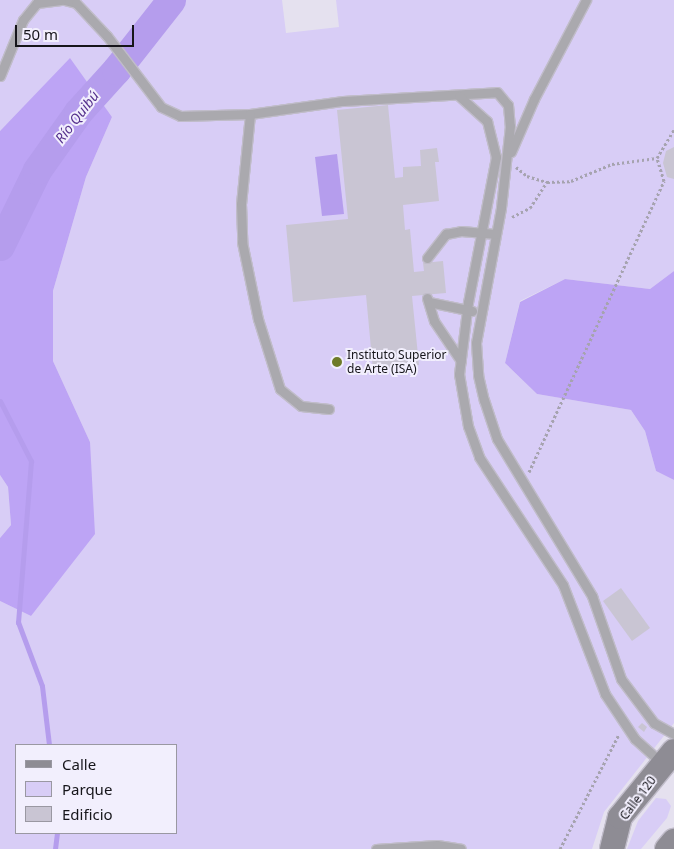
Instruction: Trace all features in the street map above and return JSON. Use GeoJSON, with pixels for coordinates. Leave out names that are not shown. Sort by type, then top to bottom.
{"type":"FeatureCollection","features":[{"type":"Feature","properties":{"kind":"main road","name":"Calle 120"},"geometry":{"type":"LineString","coordinates":[[612,849],[620,818],[670,764]]}},
{"type":"Feature","properties":{"kind":"main road"},"geometry":{"type":"LineString","coordinates":[[668,849],[674,841]]}},
{"type":"Feature","properties":{"kind":"lane"},"geometry":{"type":"LineString","coordinates":[[0,76],[14,40],[32,8],[37,3],[62,0],[76,3],[107,36],[145,90],[161,107],[180,116],[250,114],[343,101],[459,96],[497,92],[508,105],[510,126],[497,229],[480,312],[476,343],[480,384],[497,439],[523,486],[592,596],[621,679],[654,723],[674,734]]}},
{"type":"Feature","properties":{"kind":"lane"},"geometry":{"type":"LineString","coordinates":[[507,161],[534,99],[586,0]]}},
{"type":"Feature","properties":{"kind":"lane"},"geometry":{"type":"LineString","coordinates":[[459,96],[487,121],[494,139],[496,157],[467,310],[460,361],[459,374],[468,426],[479,456],[564,585],[605,694],[635,739],[670,764]]}},
{"type":"Feature","properties":{"kind":"lane"},"geometry":{"type":"LineString","coordinates":[[250,114],[241,204],[242,242],[258,319],[280,390],[301,406],[329,408]]}},
{"type":"Feature","properties":{"kind":"lane"},"geometry":{"type":"LineString","coordinates":[[427,258],[446,234],[482,232],[497,229]]}},
{"type":"Feature","properties":{"kind":"lane"},"geometry":{"type":"LineString","coordinates":[[460,361],[440,333],[428,300],[480,312]]}},
{"type":"Feature","properties":{"kind":"lane"},"geometry":{"type":"LineString","coordinates":[[376,849],[437,844],[461,849]]}},
{"type":"Feature","properties":{"kind":"path"},"geometry":{"type":"LineString","coordinates":[[523,486],[587,341],[664,182],[657,158],[674,130]]}},
{"type":"Feature","properties":{"kind":"path"},"geometry":{"type":"LineString","coordinates":[[507,161],[527,176],[547,182],[571,181],[612,164],[657,158]]}},
{"type":"Feature","properties":{"kind":"path"},"geometry":{"type":"LineString","coordinates":[[497,229],[530,208],[547,182]]}},
{"type":"Feature","properties":{"kind":"path"},"geometry":{"type":"LineString","coordinates":[[560,849],[625,723]]}},
{"type":"Feature","properties":{"kind":"green space","name":"Instituto Superior de Arte (ISA)"},"geometry":{"type":"Polygon","coordinates":[[[0,0],[282,0],[286,33],[339,27],[336,0],[674,0],[674,271],[650,289],[565,279],[520,301],[505,363],[537,394],[631,410],[645,431],[656,471],[674,480],[674,723],[604,812],[592,849],[0,849],[0,601],[31,616],[90,442],[53,361],[53,291],[86,177],[112,117],[70,59],[0,131],[0,0]]]}},
{"type":"Feature","properties":{"kind":"green space"},"geometry":{"type":"Polygon","coordinates":[[[0,475],[8,487],[11,525],[0,538],[0,475]]]}},
{"type":"Feature","properties":{"kind":"green space"},"geometry":{"type":"Polygon","coordinates":[[[656,798],[666,799],[671,806],[667,818],[641,849],[627,849],[638,821],[656,798]]]}},
{"type":"Feature","properties":{"kind":"shaded area"},"geometry":{"type":"Polygon","coordinates":[[[70,58],[112,117],[86,177],[53,291],[53,361],[90,442],[95,534],[31,616],[0,601],[0,538],[11,525],[8,487],[0,475],[0,131],[70,58]]]}},
{"type":"Feature","properties":{"kind":"shaded area"},"geometry":{"type":"Polygon","coordinates":[[[337,154],[344,214],[322,216],[315,157],[337,154]]]}},
{"type":"Feature","properties":{"kind":"shaded area"},"geometry":{"type":"Polygon","coordinates":[[[674,271],[674,480],[656,471],[645,431],[631,410],[537,394],[505,363],[520,302],[565,279],[650,289],[674,271]]]}},
{"type":"Feature","properties":{"kind":"building"},"geometry":{"type":"Polygon","coordinates":[[[388,105],[395,178],[403,177],[403,167],[421,166],[420,150],[437,148],[439,162],[435,162],[439,201],[403,205],[405,230],[410,229],[414,272],[424,271],[423,263],[443,261],[446,293],[412,296],[419,365],[373,370],[366,295],[293,302],[286,225],[348,219],[337,110],[388,105]]]}},
{"type":"Feature","properties":{"kind":"building"},"geometry":{"type":"Polygon","coordinates":[[[674,147],[674,179],[667,177],[663,163],[666,151],[674,147]]]}},
{"type":"Feature","properties":{"kind":"building"},"geometry":{"type":"Polygon","coordinates":[[[621,588],[650,628],[632,641],[603,601],[621,588]]]}},
{"type":"Feature","properties":{"kind":"building"},"geometry":{"type":"Polygon","coordinates":[[[642,723],[647,727],[644,732],[638,727],[642,723]]]}},
{"type":"Feature","properties":{"kind":"waterway","name":"Río Quibú"},"geometry":{"type":"LineString","coordinates":[[0,246],[37,170],[78,112],[116,70],[171,0]]}},
{"type":"Feature","properties":{"kind":"waterway"},"geometry":{"type":"LineString","coordinates":[[0,401],[31,461],[18,622],[42,686],[49,744]]}},
{"type":"Feature","properties":{"kind":"waterway"},"geometry":{"type":"LineString","coordinates":[[55,849],[57,834]]}},
{"type":"Feature","properties":{"kind":"place","name":"Instituto Superior de Arte (ISA)"},"geometry":{"type":"Point","coordinates":[337,362]}}]}
